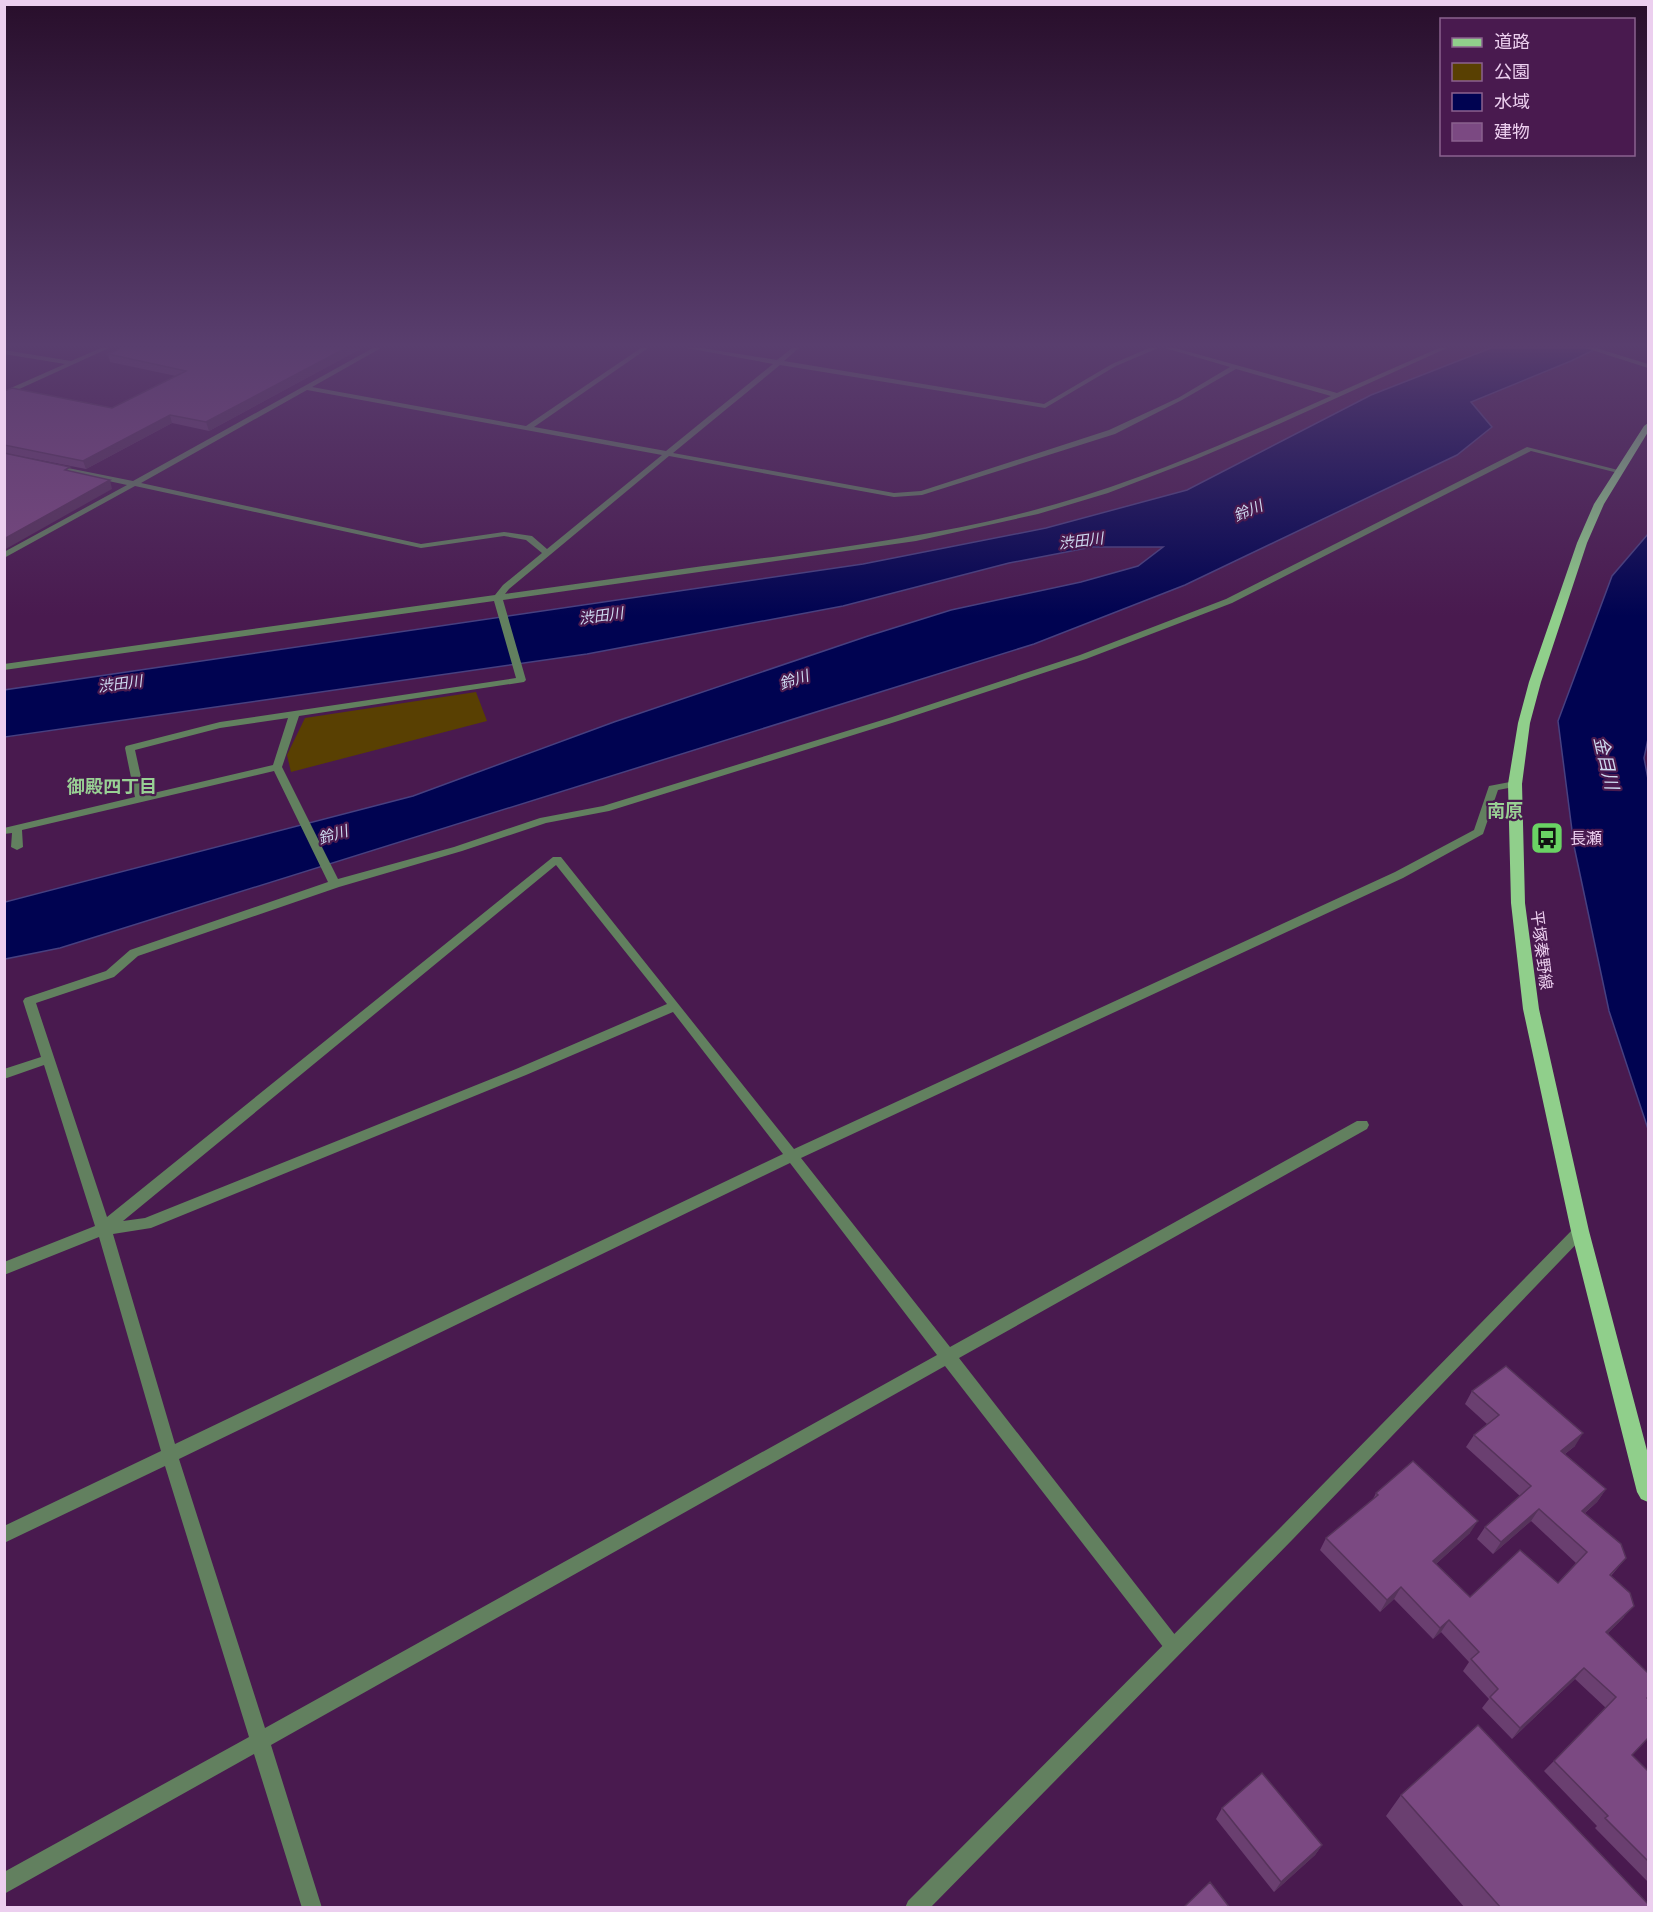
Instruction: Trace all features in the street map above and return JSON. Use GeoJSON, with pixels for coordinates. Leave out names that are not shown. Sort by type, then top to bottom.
{"type":"FeatureCollection","features":[{"type":"Feature","properties":{"kind":"main road","name":"平塚秦野線"},"geometry":{"type":"LineString","coordinates":[[1641,437],[1599,504],[1582,543],[1550,634],[1524,723],[1515,784],[1518,903],[1532,1009],[1580,1231],[1648,1492]]}},
{"type":"Feature","properties":{"kind":"street"},"geometry":{"type":"LineString","coordinates":[[4,556],[217,437]]}},
{"type":"Feature","properties":{"kind":"street"},"geometry":{"type":"LineString","coordinates":[[573,437],[894,495],[922,493],[1096,437]]}},
{"type":"Feature","properties":{"kind":"street"},"geometry":{"type":"LineString","coordinates":[[498,598],[506,587],[546,553],[690,437]]}},
{"type":"Feature","properties":{"kind":"street"},"geometry":{"type":"LineString","coordinates":[[4,667],[916,539],[1001,520],[1104,492],[1245,437]]}},
{"type":"Feature","properties":{"kind":"street"},"geometry":{"type":"LineString","coordinates":[[312,1908],[262,1740],[170,1455],[103,1229],[29,1001],[110,974],[134,953],[335,884],[458,849],[544,820],[605,808],[892,720],[1083,657],[1229,601],[1530,449],[1618,471]]}},
{"type":"Feature","properties":{"kind":"street"},"geometry":{"type":"LineString","coordinates":[[51,466],[421,546],[504,534],[530,538],[546,553]]}},
{"type":"Feature","properties":{"kind":"street"},"geometry":{"type":"LineString","coordinates":[[140,798],[130,748],[220,725],[521,680],[498,598]]}},
{"type":"Feature","properties":{"kind":"street"},"geometry":{"type":"LineString","coordinates":[[294,715],[277,767],[335,884]]}},
{"type":"Feature","properties":{"kind":"street"},"geometry":{"type":"LineString","coordinates":[[4,831],[277,767]]}},
{"type":"Feature","properties":{"kind":"street"},"geometry":{"type":"LineString","coordinates":[[4,1535],[792,1156],[1399,875],[1479,832],[1493,788],[1515,784]]}},
{"type":"Feature","properties":{"kind":"street"},"geometry":{"type":"LineString","coordinates":[[17,829],[17,847]]}},
{"type":"Feature","properties":{"kind":"street"},"geometry":{"type":"LineString","coordinates":[[103,1229],[557,860],[675,1006],[1173,1646]]}},
{"type":"Feature","properties":{"kind":"street"},"geometry":{"type":"LineString","coordinates":[[4,1269],[103,1229],[146,1224],[521,1072],[675,1006]]}},
{"type":"Feature","properties":{"kind":"street"},"geometry":{"type":"LineString","coordinates":[[4,1074],[48,1059]]}},
{"type":"Feature","properties":{"kind":"street"},"geometry":{"type":"LineString","coordinates":[[4,1884],[1362,1125]]}},
{"type":"Feature","properties":{"kind":"street"},"geometry":{"type":"LineString","coordinates":[[915,1908],[1287,1533],[1580,1231]]}},
{"type":"Feature","properties":{"kind":"green space"},"geometry":{"type":"Polygon","coordinates":[[[476,692],[487,721],[291,772],[287,755],[305,718],[476,692]]]}},
{"type":"Feature","properties":{"kind":"water"},"geometry":{"type":"Polygon","coordinates":[[[1289,437],[1479,437],[1457,455],[1185,585],[1034,644],[60,948],[5,959],[5,902],[413,796],[614,722],[868,636],[951,610],[1081,582],[1138,566],[1163,547],[1092,547],[1009,563],[843,606],[587,654],[5,737],[4,690],[863,564],[1046,528],[1187,490],[1289,437]]]}},
{"type":"Feature","properties":{"kind":"water","name":"金目川"},"geometry":{"type":"Polygon","coordinates":[[[1648,534],[1648,739],[1644,758],[1648,779],[1648,1129],[1609,1011],[1574,846],[1558,721],[1612,576],[1648,534]]]}},
{"type":"Feature","properties":{"kind":"building"},"geometry":{"type":"Polygon","coordinates":[[[4,437],[128,437],[83,461],[4,445],[4,437]]]}},
{"type":"Feature","properties":{"kind":"building"},"geometry":{"type":"Polygon","coordinates":[[[4,453],[70,467],[65,470],[110,480],[4,539],[4,453]]]}},
{"type":"Feature","properties":{"kind":"building"},"geometry":{"type":"Polygon","coordinates":[[[1506,1366],[1583,1433],[1561,1451],[1606,1489],[1582,1511],[1621,1544],[1626,1558],[1610,1575],[1630,1593],[1634,1606],[1606,1632],[1648,1673],[1648,1738],[1632,1755],[1648,1771],[1648,1861],[1605,1818],[1608,1816],[1554,1761],[1616,1697],[1584,1668],[1520,1728],[1490,1697],[1498,1689],[1471,1659],[1479,1652],[1449,1620],[1440,1628],[1401,1587],[1387,1600],[1326,1538],[1378,1495],[1376,1493],[1413,1461],[1478,1521],[1433,1561],[1470,1597],[1520,1550],[1558,1583],[1587,1552],[1539,1509],[1501,1542],[1485,1527],[1531,1486],[1474,1435],[1499,1415],[1472,1391],[1506,1366]]]}},
{"type":"Feature","properties":{"kind":"building"},"geometry":{"type":"Polygon","coordinates":[[[1478,1725],[1648,1904],[1648,1908],[1501,1908],[1401,1795],[1478,1725]]]}},
{"type":"Feature","properties":{"kind":"building"},"geometry":{"type":"Polygon","coordinates":[[[1262,1773],[1322,1845],[1281,1882],[1222,1808],[1262,1773]]]}},
{"type":"Feature","properties":{"kind":"building"},"geometry":{"type":"Polygon","coordinates":[[[1210,1882],[1230,1908],[1183,1908],[1210,1882]]]}},
{"type":"Feature","properties":{"kind":"place","name":"長瀬"},"geometry":{"type":"Point","coordinates":[1547,838]}},
{"type":"Feature","properties":{"kind":"district","name":"御殿四丁目"},"geometry":{"type":"Point","coordinates":[112,787]}},
{"type":"Feature","properties":{"kind":"district","name":"南原"},"geometry":{"type":"Point","coordinates":[1505,811]}},
{"type":"Feature","properties":{"kind":"water label","name":"鈴川"},"geometry":{"type":"Point","coordinates":[1248,511]}},
{"type":"Feature","properties":{"kind":"water label","name":"渋田川"},"geometry":{"type":"Point","coordinates":[1081,541]}},
{"type":"Feature","properties":{"kind":"water label","name":"渋田川"},"geometry":{"type":"Point","coordinates":[601,616]}},
{"type":"Feature","properties":{"kind":"water label","name":"鈴川"},"geometry":{"type":"Point","coordinates":[794,680]}},
{"type":"Feature","properties":{"kind":"water label","name":"渋田川"},"geometry":{"type":"Point","coordinates":[120,684]}},
{"type":"Feature","properties":{"kind":"water label","name":"鈴川"},"geometry":{"type":"Point","coordinates":[333,835]}}]}
